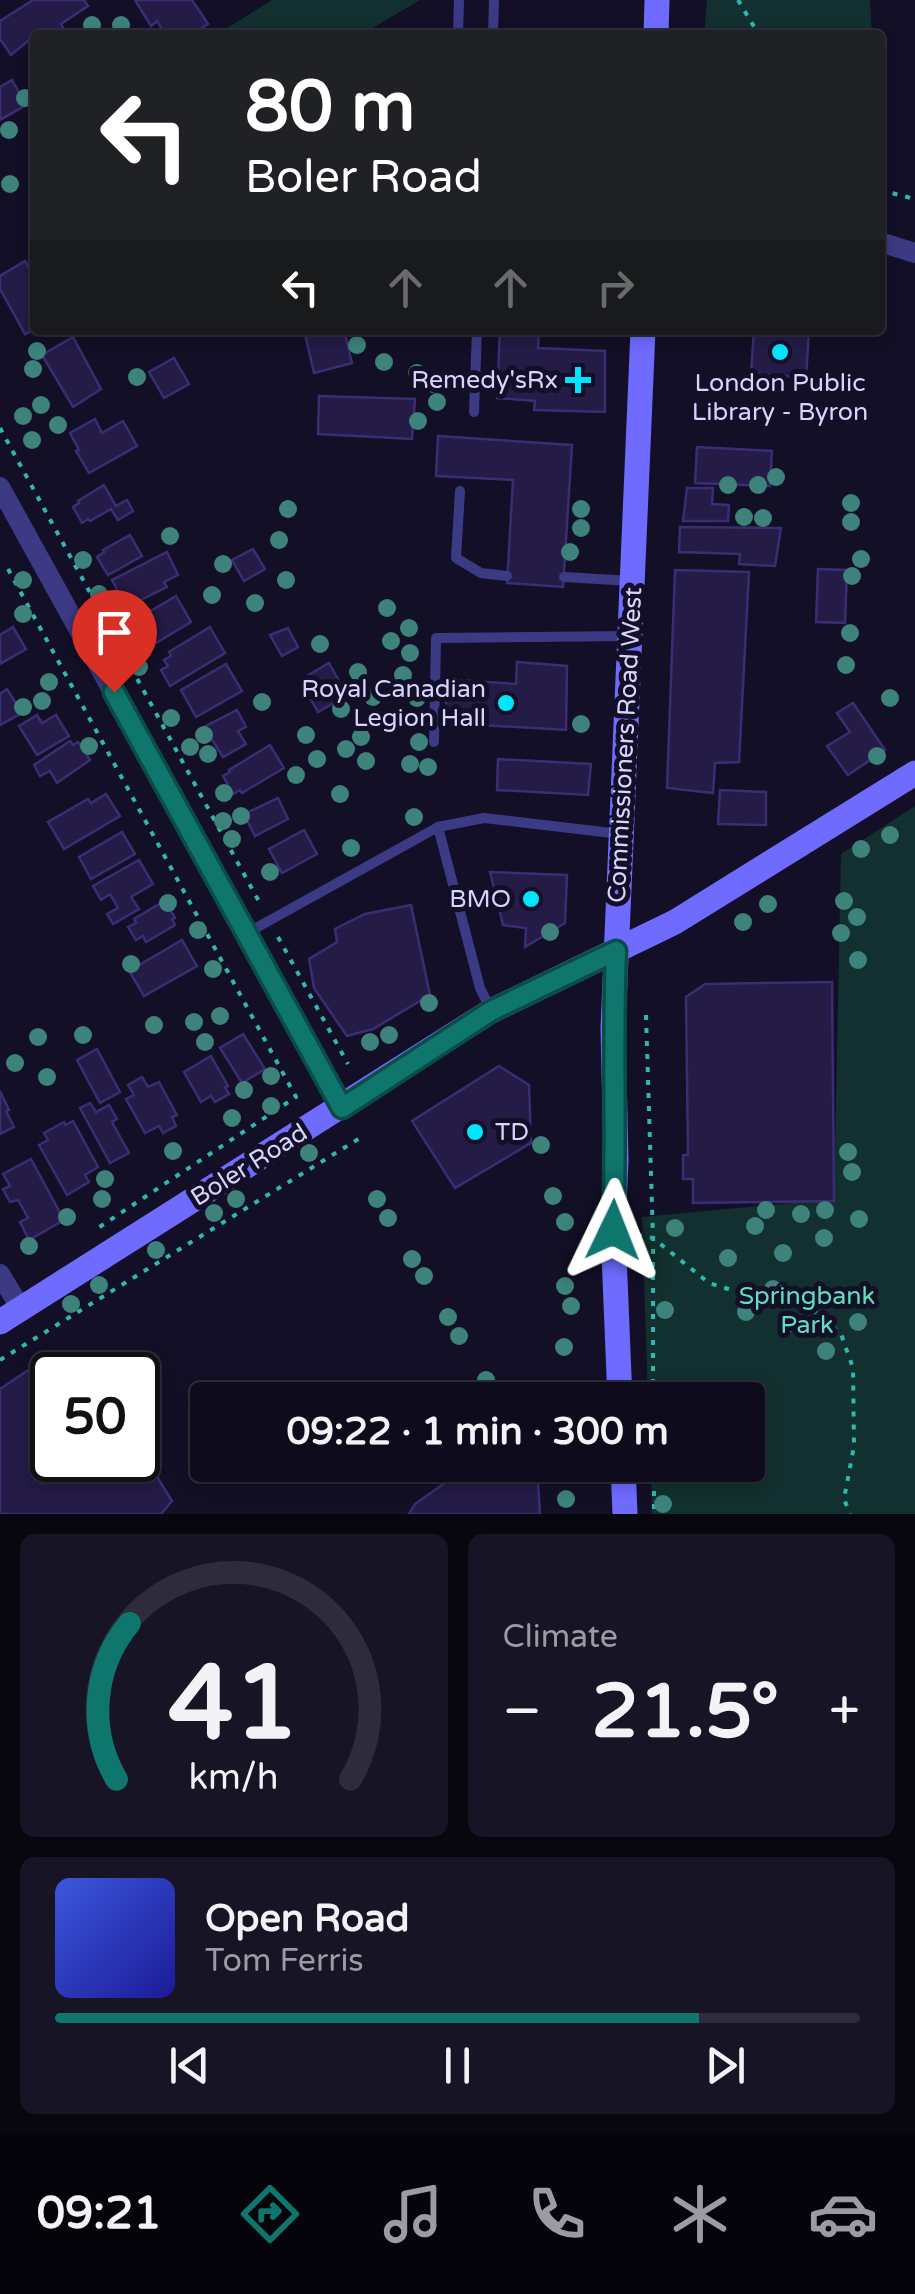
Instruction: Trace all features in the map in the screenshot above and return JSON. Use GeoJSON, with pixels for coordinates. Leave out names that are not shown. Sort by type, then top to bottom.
{"type":"FeatureCollection","features":[{"type":"Feature","properties":{"kind":"main road"},"geometry":{"type":"LineString","coordinates":[[656,30],[657,0]]}},
{"type":"Feature","properties":{"kind":"main road","name":"Commissioners Road West"},"geometry":{"type":"LineString","coordinates":[[619,1382],[613,1230],[616,1160],[612,1028],[643,335]]}},
{"type":"Feature","properties":{"kind":"main road","name":"Boler Road"},"geometry":{"type":"LineString","coordinates":[[10,1316],[491,1011],[675,922],[915,772]]}},
{"type":"Feature","properties":{"kind":"main road"},"geometry":{"type":"LineString","coordinates":[[624,1482],[625,1514]]}},
{"type":"Feature","properties":{"kind":"street"},"geometry":{"type":"LineString","coordinates":[[885,244],[915,253]]}},
{"type":"Feature","properties":{"kind":"street"},"geometry":{"type":"LineString","coordinates":[[0,486],[342,1108]]}},
{"type":"Feature","properties":{"kind":"street"},"geometry":{"type":"LineString","coordinates":[[0,1274],[10,1316]]}},
{"type":"Feature","properties":{"kind":"lane"},"geometry":{"type":"LineString","coordinates":[[458,30],[459,0]]}},
{"type":"Feature","properties":{"kind":"lane"},"geometry":{"type":"LineString","coordinates":[[492,30],[494,0]]}},
{"type":"Feature","properties":{"kind":"lane"},"geometry":{"type":"LineString","coordinates":[[474,412],[477,335]]}},
{"type":"Feature","properties":{"kind":"lane"},"geometry":{"type":"LineString","coordinates":[[460,491],[456,558],[481,572],[507,576]]}},
{"type":"Feature","properties":{"kind":"lane"},"geometry":{"type":"LineString","coordinates":[[564,577],[632,581]]}},
{"type":"Feature","properties":{"kind":"lane"},"geometry":{"type":"LineString","coordinates":[[434,742],[436,638],[630,636]]}},
{"type":"Feature","properties":{"kind":"lane"},"geometry":{"type":"LineString","coordinates":[[247,933],[438,827],[484,818],[621,834]]}},
{"type":"Feature","properties":{"kind":"lane"},"geometry":{"type":"LineString","coordinates":[[438,827],[480,988],[491,1011]]}},
{"type":"Feature","properties":{"kind":"path"},"geometry":{"type":"LineString","coordinates":[[738,0],[756,30]]}},
{"type":"Feature","properties":{"kind":"path"},"geometry":{"type":"LineString","coordinates":[[885,191],[915,198]]}},
{"type":"Feature","properties":{"kind":"path"},"geometry":{"type":"LineString","coordinates":[[0,428],[348,1064]]}},
{"type":"Feature","properties":{"kind":"path"},"geometry":{"type":"LineString","coordinates":[[8,569],[296,1097],[88,1235]]}},
{"type":"Feature","properties":{"kind":"path"},"geometry":{"type":"LineString","coordinates":[[646,1014],[653,1382]]}},
{"type":"Feature","properties":{"kind":"path"},"geometry":{"type":"LineString","coordinates":[[0,1360],[360,1138]]}},
{"type":"Feature","properties":{"kind":"path"},"geometry":{"type":"LineString","coordinates":[[613,1230],[653,1238],[710,1283],[816,1312],[842,1334],[853,1368],[854,1446],[844,1498],[850,1514]]}},
{"type":"Feature","properties":{"kind":"path"},"geometry":{"type":"LineString","coordinates":[[654,1482],[654,1514]]}},
{"type":"Feature","properties":{"kind":"green space"},"geometry":{"type":"Polygon","coordinates":[[[272,0],[420,0],[369,30],[224,30],[272,0]]]}},
{"type":"Feature","properties":{"kind":"green space"},"geometry":{"type":"Polygon","coordinates":[[[707,0],[870,0],[872,30],[704,30],[707,0]]]}},
{"type":"Feature","properties":{"kind":"green space","name":"Springbank Park"},"geometry":{"type":"Polygon","coordinates":[[[915,806],[915,1514],[652,1514],[651,1482],[765,1482],[765,1382],[647,1382],[642,1217],[834,1199],[841,854],[915,806]]]}},
{"type":"Feature","properties":{"kind":"building"},"geometry":{"type":"Polygon","coordinates":[[[33,0],[84,0],[88,6],[61,24],[64,30],[30,30],[30,45],[28,41],[11,55],[0,39],[0,21],[33,0]]]}},
{"type":"Feature","properties":{"kind":"building"},"geometry":{"type":"Polygon","coordinates":[[[135,0],[192,0],[208,24],[199,30],[163,30],[157,21],[151,26],[135,0]]]}},
{"type":"Feature","properties":{"kind":"building"},"geometry":{"type":"Polygon","coordinates":[[[12,80],[26,105],[0,120],[0,87],[12,80]]]}},
{"type":"Feature","properties":{"kind":"building"},"geometry":{"type":"Polygon","coordinates":[[[25,261],[30,270],[30,332],[25,334],[0,289],[0,276],[25,261]]]}},
{"type":"Feature","properties":{"kind":"building"},"geometry":{"type":"Polygon","coordinates":[[[305,335],[345,335],[352,363],[314,373],[305,335]]]}},
{"type":"Feature","properties":{"kind":"building"},"geometry":{"type":"Polygon","coordinates":[[[500,335],[539,335],[538,348],[605,351],[605,412],[534,410],[535,401],[497,398],[500,335]]]}},
{"type":"Feature","properties":{"kind":"building","name":"London Public Library - Byron"},"geometry":{"type":"Polygon","coordinates":[[[754,335],[809,335],[806,378],[751,373],[754,335]]]}},
{"type":"Feature","properties":{"kind":"building"},"geometry":{"type":"Polygon","coordinates":[[[73,337],[101,389],[73,407],[42,355],[73,337]]]}},
{"type":"Feature","properties":{"kind":"building"},"geometry":{"type":"Polygon","coordinates":[[[174,358],[189,384],[164,398],[149,372],[174,358]]]}},
{"type":"Feature","properties":{"kind":"building"},"geometry":{"type":"Polygon","coordinates":[[[319,396],[415,399],[412,439],[318,434],[319,396]]]}},
{"type":"Feature","properties":{"kind":"building"},"geometry":{"type":"Polygon","coordinates":[[[95,419],[102,433],[123,421],[137,446],[89,473],[70,433],[95,419]]]}},
{"type":"Feature","properties":{"kind":"building"},"geometry":{"type":"Polygon","coordinates":[[[438,436],[572,445],[563,587],[507,583],[513,480],[436,476],[438,436]]]}},
{"type":"Feature","properties":{"kind":"building"},"geometry":{"type":"Polygon","coordinates":[[[697,447],[772,451],[770,486],[695,483],[697,447]]]}},
{"type":"Feature","properties":{"kind":"building"},"geometry":{"type":"Polygon","coordinates":[[[104,485],[116,506],[127,500],[133,511],[118,520],[111,509],[82,523],[73,507],[104,485]]]}},
{"type":"Feature","properties":{"kind":"building"},"geometry":{"type":"Polygon","coordinates":[[[687,488],[713,488],[712,504],[729,505],[728,521],[683,521],[687,488]]]}},
{"type":"Feature","properties":{"kind":"building"},"geometry":{"type":"Polygon","coordinates":[[[680,527],[781,528],[775,566],[739,564],[740,554],[679,552],[680,527]]]}},
{"type":"Feature","properties":{"kind":"building"},"geometry":{"type":"Polygon","coordinates":[[[130,535],[142,556],[108,575],[97,557],[130,535]]]}},
{"type":"Feature","properties":{"kind":"building"},"geometry":{"type":"Polygon","coordinates":[[[253,549],[265,569],[244,581],[232,560],[253,549]]]}},
{"type":"Feature","properties":{"kind":"building"},"geometry":{"type":"Polygon","coordinates":[[[167,552],[178,575],[164,582],[167,587],[126,607],[112,580],[167,552]]]}},
{"type":"Feature","properties":{"kind":"building"},"geometry":{"type":"Polygon","coordinates":[[[818,569],[847,570],[845,623],[816,622],[818,569]]]}},
{"type":"Feature","properties":{"kind":"building"},"geometry":{"type":"Polygon","coordinates":[[[675,570],[749,572],[739,762],[715,763],[713,793],[667,788],[675,570]]]}},
{"type":"Feature","properties":{"kind":"building"},"geometry":{"type":"Polygon","coordinates":[[[176,596],[191,622],[156,643],[149,631],[142,635],[134,621],[176,596]]]}},
{"type":"Feature","properties":{"kind":"building"},"geometry":{"type":"Polygon","coordinates":[[[13,627],[26,649],[0,664],[0,635],[13,627]]]}},
{"type":"Feature","properties":{"kind":"building"},"geometry":{"type":"Polygon","coordinates":[[[210,627],[225,653],[170,686],[161,670],[168,666],[164,660],[171,656],[169,652],[210,627]]]}},
{"type":"Feature","properties":{"kind":"building"},"geometry":{"type":"Polygon","coordinates":[[[288,628],[298,647],[282,656],[270,635],[288,628]]]}},
{"type":"Feature","properties":{"kind":"building","name":"Royal Canadian Legion Hall"},"geometry":{"type":"Polygon","coordinates":[[[517,662],[567,666],[566,730],[446,723],[446,679],[516,684],[517,662]]]}},
{"type":"Feature","properties":{"kind":"building"},"geometry":{"type":"Polygon","coordinates":[[[329,663],[347,695],[318,712],[300,680],[329,663]]]}},
{"type":"Feature","properties":{"kind":"building"},"geometry":{"type":"Polygon","coordinates":[[[226,664],[242,691],[196,717],[181,690],[226,664]]]}},
{"type":"Feature","properties":{"kind":"building"},"geometry":{"type":"Polygon","coordinates":[[[7,689],[22,713],[0,725],[0,694],[7,689]]]}},
{"type":"Feature","properties":{"kind":"building"},"geometry":{"type":"Polygon","coordinates":[[[853,703],[885,750],[848,775],[827,746],[850,732],[837,713],[853,703]]]}},
{"type":"Feature","properties":{"kind":"building"},"geometry":{"type":"Polygon","coordinates":[[[237,710],[246,727],[238,731],[246,744],[223,757],[204,727],[237,710]]]}},
{"type":"Feature","properties":{"kind":"building"},"geometry":{"type":"Polygon","coordinates":[[[37,715],[42,723],[56,715],[69,736],[37,755],[19,726],[37,715]]]}},
{"type":"Feature","properties":{"kind":"building"},"geometry":{"type":"Polygon","coordinates":[[[70,741],[73,745],[78,742],[90,760],[57,783],[50,771],[40,776],[34,765],[70,741]]]}},
{"type":"Feature","properties":{"kind":"building"},"geometry":{"type":"Polygon","coordinates":[[[270,745],[284,768],[242,793],[240,790],[233,794],[223,776],[270,745]]]}},
{"type":"Feature","properties":{"kind":"building"},"geometry":{"type":"Polygon","coordinates":[[[498,759],[591,764],[588,795],[497,790],[498,759]]]}},
{"type":"Feature","properties":{"kind":"building"},"geometry":{"type":"Polygon","coordinates":[[[720,790],[766,792],[766,825],[718,824],[720,790]]]}},
{"type":"Feature","properties":{"kind":"building"},"geometry":{"type":"Polygon","coordinates":[[[106,794],[120,816],[64,849],[48,822],[88,799],[91,803],[106,794]]]}},
{"type":"Feature","properties":{"kind":"building"},"geometry":{"type":"Polygon","coordinates":[[[278,798],[288,819],[255,836],[244,814],[278,798]]]}},
{"type":"Feature","properties":{"kind":"building"},"geometry":{"type":"Polygon","coordinates":[[[304,830],[317,854],[282,873],[269,849],[304,830]]]}},
{"type":"Feature","properties":{"kind":"building"},"geometry":{"type":"Polygon","coordinates":[[[122,832],[135,854],[91,879],[79,857],[122,832]]]}},
{"type":"Feature","properties":{"kind":"building"},"geometry":{"type":"Polygon","coordinates":[[[139,860],[153,884],[131,897],[139,909],[113,924],[107,914],[118,908],[110,894],[101,900],[93,886],[139,860]]]}},
{"type":"Feature","properties":{"kind":"building","name":"BMO"},"geometry":{"type":"Polygon","coordinates":[[[490,872],[567,875],[565,923],[525,947],[526,928],[503,925],[490,872]]]}},
{"type":"Feature","properties":{"kind":"building"},"geometry":{"type":"Polygon","coordinates":[[[161,903],[165,909],[169,907],[175,925],[146,942],[143,936],[136,940],[128,927],[161,903]]]}},
{"type":"Feature","properties":{"kind":"building"},"geometry":{"type":"Polygon","coordinates":[[[411,905],[430,995],[373,1029],[347,1036],[314,988],[309,959],[337,942],[335,929],[365,914],[411,905]]]}},
{"type":"Feature","properties":{"kind":"building"},"geometry":{"type":"Polygon","coordinates":[[[182,940],[197,966],[144,996],[129,971],[182,940]]]}},
{"type":"Feature","properties":{"kind":"building"},"geometry":{"type":"Polygon","coordinates":[[[832,982],[834,1201],[693,1203],[693,1179],[683,1179],[683,1155],[688,1155],[686,997],[705,984],[832,982]]]}},
{"type":"Feature","properties":{"kind":"building"},"geometry":{"type":"Polygon","coordinates":[[[243,1034],[265,1069],[242,1083],[220,1048],[243,1034]]]}},
{"type":"Feature","properties":{"kind":"building"},"geometry":{"type":"Polygon","coordinates":[[[97,1049],[120,1092],[100,1103],[77,1060],[97,1049]]]}},
{"type":"Feature","properties":{"kind":"building"},"geometry":{"type":"Polygon","coordinates":[[[211,1056],[229,1094],[215,1102],[211,1096],[201,1102],[184,1072],[211,1056]]]}},
{"type":"Feature","properties":{"kind":"building","name":"TD"},"geometry":{"type":"Polygon","coordinates":[[[499,1066],[529,1085],[531,1143],[455,1188],[412,1121],[499,1066]]]}},
{"type":"Feature","properties":{"kind":"building"},"geometry":{"type":"Polygon","coordinates":[[[142,1077],[148,1087],[159,1082],[177,1115],[172,1117],[176,1126],[163,1133],[159,1126],[145,1133],[126,1099],[134,1095],[128,1085],[142,1077]]]}},
{"type":"Feature","properties":{"kind":"building"},"geometry":{"type":"Polygon","coordinates":[[[0,1091],[14,1127],[0,1134],[0,1091]]]}},
{"type":"Feature","properties":{"kind":"building"},"geometry":{"type":"Polygon","coordinates":[[[90,1103],[96,1112],[109,1105],[117,1119],[112,1122],[129,1153],[110,1163],[80,1108],[90,1103]]]}},
{"type":"Feature","properties":{"kind":"building"},"geometry":{"type":"Polygon","coordinates":[[[73,1121],[98,1167],[85,1175],[89,1182],[67,1195],[39,1145],[48,1140],[44,1133],[73,1121]]]}},
{"type":"Feature","properties":{"kind":"building"},"geometry":{"type":"Polygon","coordinates":[[[31,1159],[64,1220],[29,1240],[20,1222],[28,1218],[18,1200],[10,1202],[3,1189],[10,1186],[3,1174],[31,1159]]]}},
{"type":"Feature","properties":{"kind":"building"},"geometry":{"type":"Polygon","coordinates":[[[30,1369],[30,1482],[160,1482],[172,1501],[161,1514],[0,1514],[0,1389],[30,1369]]]}},
{"type":"Feature","properties":{"kind":"building"},"geometry":{"type":"Polygon","coordinates":[[[446,1482],[538,1482],[540,1514],[409,1514],[415,1504],[446,1482]]]}},
{"type":"Feature","properties":{"kind":"place","name":"London Public Library - Byron"},"geometry":{"type":"Point","coordinates":[780,352]}},
{"type":"Feature","properties":{"kind":"place","name":"Remedy'sRx"},"geometry":{"type":"Point","coordinates":[578,380]}},
{"type":"Feature","properties":{"kind":"place","name":"Royal Canadian Legion Hall"},"geometry":{"type":"Point","coordinates":[506,703]}},
{"type":"Feature","properties":{"kind":"place","name":"BMO"},"geometry":{"type":"Point","coordinates":[531,899]}},
{"type":"Feature","properties":{"kind":"place","name":"TD"},"geometry":{"type":"Point","coordinates":[475,1132]}},
{"type":"Feature","properties":{"kind":"route"},"geometry":{"type":"LineString","coordinates":[[114,692],[342,1108],[491,1011],[616,951],[612,1028],[616,1160],[613,1230]]}}]}
